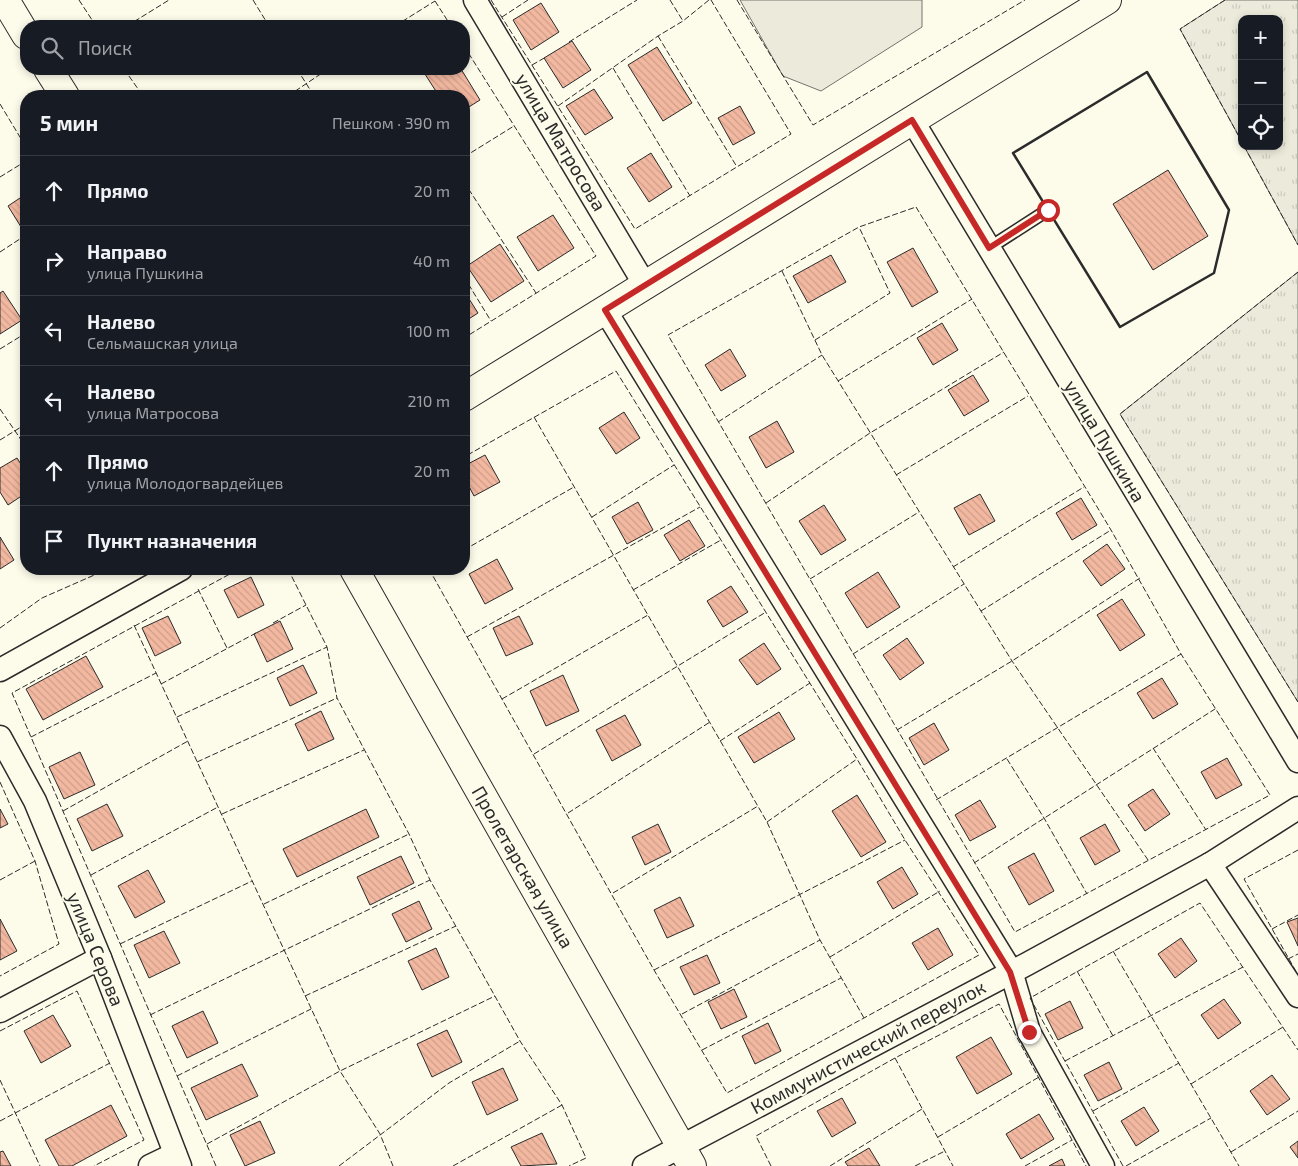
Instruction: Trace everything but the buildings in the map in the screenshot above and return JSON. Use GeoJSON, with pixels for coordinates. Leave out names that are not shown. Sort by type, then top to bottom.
{"type":"FeatureCollection","features":[{"type":"Feature","properties":{"kind":"main road"},"geometry":{"type":"LineString","coordinates":[[5,0],[20,24]]}},
{"type":"Feature","properties":{"kind":"main road"},"geometry":{"type":"LineString","coordinates":[[470,393],[1107,0]]}},
{"type":"Feature","properties":{"kind":"main road"},"geometry":{"type":"LineString","coordinates":[[52,75],[61,90]]}},
{"type":"Feature","properties":{"kind":"main road","name":"Пролетарская улица"},"geometry":{"type":"LineString","coordinates":[[357,575],[687,1156]]}},
{"type":"Feature","properties":{"kind":"street","name":"улица Матросова"},"geometry":{"type":"LineString","coordinates":[[475,0],[645,284]]}},
{"type":"Feature","properties":{"kind":"street","name":"улица Пушкина"},"geometry":{"type":"LineString","coordinates":[[912,120],[1298,761]]}},
{"type":"Feature","properties":{"kind":"street"},"geometry":{"type":"LineString","coordinates":[[605,310],[1010,972],[1029,1032],[1103,1166]]}},
{"type":"Feature","properties":{"kind":"street"},"geometry":{"type":"LineString","coordinates":[[0,670],[169,575]]}},
{"type":"Feature","properties":{"kind":"street","name":"улица Серова"},"geometry":{"type":"LineString","coordinates":[[0,737],[35,801],[100,958],[178,1160]]}},
{"type":"Feature","properties":{"kind":"street","name":"Коммунистический переулок"},"geometry":{"type":"LineString","coordinates":[[644,1166],[687,1156],[1010,972],[1210,864],[1298,808]]}},
{"type":"Feature","properties":{"kind":"street"},"geometry":{"type":"LineString","coordinates":[[1210,864],[1298,996]]}},
{"type":"Feature","properties":{"kind":"street"},"geometry":{"type":"LineString","coordinates":[[0,1011],[100,958]]}},
{"type":"Feature","properties":{"kind":"street"},"geometry":{"type":"LineString","coordinates":[[150,1166],[178,1160]]}},
{"type":"Feature","properties":{"kind":"lane"},"geometry":{"type":"LineString","coordinates":[[989,248],[1048,210]]}},
{"type":"Feature","properties":{"kind":"green space"},"geometry":{"type":"Polygon","coordinates":[[[740,0],[922,0],[922,27],[821,91],[783,76],[740,0]]]}},
{"type":"Feature","properties":{"kind":"green space"},"geometry":{"type":"Polygon","coordinates":[[[1225,0],[1298,0],[1298,245],[1246,150],[1283,150],[1283,15],[1238,15],[1238,135],[1180,29],[1225,0]]]}},
{"type":"Feature","properties":{"kind":"green space"},"geometry":{"type":"Polygon","coordinates":[[[1298,272],[1298,702],[1120,414],[1298,272]]]}},
{"type":"Feature","properties":{"kind":"fence"},"geometry":{"type":"LineString","coordinates":[[79,0],[92,20]]}},
{"type":"Feature","properties":{"kind":"fence"},"geometry":{"type":"LineString","coordinates":[[137,20],[169,0]]}},
{"type":"Feature","properties":{"kind":"fence"},"geometry":{"type":"LineString","coordinates":[[253,0],[265,20]]}},
{"type":"Feature","properties":{"kind":"fence"},"geometry":{"type":"LineString","coordinates":[[491,0],[635,229],[791,134],[711,0]]}},
{"type":"Feature","properties":{"kind":"fence"},"geometry":{"type":"LineString","coordinates":[[502,17],[528,0]]}},
{"type":"Feature","properties":{"kind":"fence"},"geometry":{"type":"LineString","coordinates":[[569,42],[637,0]]}},
{"type":"Feature","properties":{"kind":"fence"},"geometry":{"type":"LineString","coordinates":[[670,0],[683,21]]}},
{"type":"Feature","properties":{"kind":"fence"},"geometry":{"type":"LineString","coordinates":[[558,106],[658,36],[683,21],[709,0]]}},
{"type":"Feature","properties":{"kind":"fence"},"geometry":{"type":"LineString","coordinates":[[737,0],[813,125],[1025,0]]}},
{"type":"Feature","properties":{"kind":"fence"},"geometry":{"type":"LineString","coordinates":[[1225,0],[1180,29],[1238,135]]}},
{"type":"Feature","properties":{"kind":"fence"},"geometry":{"type":"LineString","coordinates":[[435,1],[447,20]]}},
{"type":"Feature","properties":{"kind":"fence"},"geometry":{"type":"LineString","coordinates":[[405,20],[435,1]]}},
{"type":"Feature","properties":{"kind":"fence"},"geometry":{"type":"LineString","coordinates":[[658,36],[737,167]]}},
{"type":"Feature","properties":{"kind":"fence"},"geometry":{"type":"LineString","coordinates":[[470,56],[596,256],[470,334]]}},
{"type":"Feature","properties":{"kind":"fence"},"geometry":{"type":"LineString","coordinates":[[532,65],[546,57]]}},
{"type":"Feature","properties":{"kind":"fence"},"geometry":{"type":"LineString","coordinates":[[613,68],[690,196]]}},
{"type":"Feature","properties":{"kind":"fence"},"geometry":{"type":"LineString","coordinates":[[128,75],[139,90]]}},
{"type":"Feature","properties":{"kind":"fence"},"geometry":{"type":"LineString","coordinates":[[301,75],[310,90]]}},
{"type":"Feature","properties":{"kind":"fence"},"geometry":{"type":"LineString","coordinates":[[297,90],[319,75]]}},
{"type":"Feature","properties":{"kind":"fence"},"geometry":{"type":"LineString","coordinates":[[0,104],[20,137]]}},
{"type":"Feature","properties":{"kind":"fence"},"geometry":{"type":"LineString","coordinates":[[470,153],[514,126]]}},
{"type":"Feature","properties":{"kind":"fence"},"geometry":{"type":"LineString","coordinates":[[1246,150],[1298,245]]}},
{"type":"Feature","properties":{"kind":"fence"},"geometry":{"type":"LineString","coordinates":[[0,177],[20,165]]}},
{"type":"Feature","properties":{"kind":"fence"},"geometry":{"type":"LineString","coordinates":[[470,191],[536,293]]}},
{"type":"Feature","properties":{"kind":"fence"},"geometry":{"type":"LineString","coordinates":[[916,207],[1111,530],[1181,654],[1270,795],[1015,932],[668,335],[859,227],[916,207]]}},
{"type":"Feature","properties":{"kind":"fence"},"geometry":{"type":"LineString","coordinates":[[815,340],[890,293],[859,227]]}},
{"type":"Feature","properties":{"kind":"fence"},"geometry":{"type":"LineString","coordinates":[[0,252],[20,239]]}},
{"type":"Feature","properties":{"kind":"fence"},"geometry":{"type":"LineString","coordinates":[[782,271],[822,355],[1012,661],[1148,860]]}},
{"type":"Feature","properties":{"kind":"fence"},"geometry":{"type":"LineString","coordinates":[[1298,272],[1120,414],[1298,702]]}},
{"type":"Feature","properties":{"kind":"fence"},"geometry":{"type":"LineString","coordinates":[[470,287],[491,321]]}},
{"type":"Feature","properties":{"kind":"fence"},"geometry":{"type":"LineString","coordinates":[[838,381],[972,299]]}},
{"type":"Feature","properties":{"kind":"fence"},"geometry":{"type":"LineString","coordinates":[[0,349],[20,337]]}},
{"type":"Feature","properties":{"kind":"fence"},"geometry":{"type":"LineString","coordinates":[[766,503],[870,433],[1004,352]]}},
{"type":"Feature","properties":{"kind":"fence"},"geometry":{"type":"LineString","coordinates":[[718,422],[822,355]]}},
{"type":"Feature","properties":{"kind":"fence"},"geometry":{"type":"LineString","coordinates":[[432,575],[654,970],[727,1093],[979,955],[905,840],[857,759],[616,371],[470,454]]}},
{"type":"Feature","properties":{"kind":"fence"},"geometry":{"type":"LineString","coordinates":[[896,475],[1028,396]]}},
{"type":"Feature","properties":{"kind":"fence"},"geometry":{"type":"LineString","coordinates":[[0,409],[20,438]]}},
{"type":"Feature","properties":{"kind":"fence"},"geometry":{"type":"LineString","coordinates":[[534,417],[767,822],[820,940],[864,1018]]}},
{"type":"Feature","properties":{"kind":"fence"},"geometry":{"type":"LineString","coordinates":[[0,440],[20,428]]}},
{"type":"Feature","properties":{"kind":"fence"},"geometry":{"type":"LineString","coordinates":[[592,517],[674,465]]}},
{"type":"Feature","properties":{"kind":"fence"},"geometry":{"type":"LineString","coordinates":[[470,547],[574,487]]}},
{"type":"Feature","properties":{"kind":"fence"},"geometry":{"type":"LineString","coordinates":[[953,567],[1084,487]]}},
{"type":"Feature","properties":{"kind":"fence"},"geometry":{"type":"LineString","coordinates":[[467,637],[700,507]]}},
{"type":"Feature","properties":{"kind":"fence"},"geometry":{"type":"LineString","coordinates":[[810,579],[919,512]]}},
{"type":"Feature","properties":{"kind":"fence"},"geometry":{"type":"LineString","coordinates":[[981,611],[1111,530]]}},
{"type":"Feature","properties":{"kind":"fence"},"geometry":{"type":"LineString","coordinates":[[633,590],[721,540]]}},
{"type":"Feature","properties":{"kind":"fence"},"geometry":{"type":"LineString","coordinates":[[0,628],[42,598],[94,575]]}},
{"type":"Feature","properties":{"kind":"fence"},"geometry":{"type":"LineString","coordinates":[[216,1166],[12,693],[228,575]]}},
{"type":"Feature","properties":{"kind":"fence"},"geometry":{"type":"LineString","coordinates":[[291,575],[327,647],[337,698],[409,834],[430,880],[520,1041],[562,1105],[586,1158],[569,1166]]}},
{"type":"Feature","properties":{"kind":"fence"},"geometry":{"type":"LineString","coordinates":[[897,730],[1012,661],[1140,578]]}},
{"type":"Feature","properties":{"kind":"fence"},"geometry":{"type":"LineString","coordinates":[[853,654],[964,584]]}},
{"type":"Feature","properties":{"kind":"fence"},"geometry":{"type":"LineString","coordinates":[[198,589],[227,648]]}},
{"type":"Feature","properties":{"kind":"fence"},"geometry":{"type":"LineString","coordinates":[[273,623],[306,605]]}},
{"type":"Feature","properties":{"kind":"fence"},"geometry":{"type":"LineString","coordinates":[[534,754],[766,612]]}},
{"type":"Feature","properties":{"kind":"fence"},"geometry":{"type":"LineString","coordinates":[[502,699],[648,615]]}},
{"type":"Feature","properties":{"kind":"fence"},"geometry":{"type":"LineString","coordinates":[[134,625],[340,1071],[380,1134],[393,1166]]}},
{"type":"Feature","properties":{"kind":"fence"},"geometry":{"type":"LineString","coordinates":[[161,684],[256,633]]}},
{"type":"Feature","properties":{"kind":"fence"},"geometry":{"type":"LineString","coordinates":[[177,717],[327,647]]}},
{"type":"Feature","properties":{"kind":"fence"},"geometry":{"type":"LineString","coordinates":[[936,800],[1181,654]]}},
{"type":"Feature","properties":{"kind":"fence"},"geometry":{"type":"LineString","coordinates":[[31,737],[156,673]]}},
{"type":"Feature","properties":{"kind":"fence"},"geometry":{"type":"LineString","coordinates":[[720,741],[810,683]]}},
{"type":"Feature","properties":{"kind":"fence"},"geometry":{"type":"LineString","coordinates":[[197,762],[337,698]]}},
{"type":"Feature","properties":{"kind":"fence"},"geometry":{"type":"LineString","coordinates":[[974,863],[1215,709]]}},
{"type":"Feature","properties":{"kind":"fence"},"geometry":{"type":"LineString","coordinates":[[568,813],[710,722]]}},
{"type":"Feature","properties":{"kind":"fence"},"geometry":{"type":"LineString","coordinates":[[63,811],[188,741]]}},
{"type":"Feature","properties":{"kind":"fence"},"geometry":{"type":"LineString","coordinates":[[1153,748],[1206,830]]}},
{"type":"Feature","properties":{"kind":"fence"},"geometry":{"type":"LineString","coordinates":[[222,814],[364,750]]}},
{"type":"Feature","properties":{"kind":"fence"},"geometry":{"type":"LineString","coordinates":[[767,822],[857,759]]}},
{"type":"Feature","properties":{"kind":"fence"},"geometry":{"type":"LineString","coordinates":[[1007,759],[1044,818],[1087,894]]}},
{"type":"Feature","properties":{"kind":"fence"},"geometry":{"type":"LineString","coordinates":[[0,782],[35,861],[59,944],[0,976]]}},
{"type":"Feature","properties":{"kind":"fence"},"geometry":{"type":"LineString","coordinates":[[613,893],[758,806]]}},
{"type":"Feature","properties":{"kind":"fence"},"geometry":{"type":"LineString","coordinates":[[91,875],[218,807]]}},
{"type":"Feature","properties":{"kind":"fence"},"geometry":{"type":"LineString","coordinates":[[264,904],[409,834]]}},
{"type":"Feature","properties":{"kind":"fence"},"geometry":{"type":"LineString","coordinates":[[654,970],[905,840]]}},
{"type":"Feature","properties":{"kind":"fence"},"geometry":{"type":"LineString","coordinates":[[1298,850],[1244,879],[1298,975]]}},
{"type":"Feature","properties":{"kind":"fence"},"geometry":{"type":"LineString","coordinates":[[0,880],[35,861]]}},
{"type":"Feature","properties":{"kind":"fence"},"geometry":{"type":"LineString","coordinates":[[150,1015],[430,880]]}},
{"type":"Feature","properties":{"kind":"fence"},"geometry":{"type":"LineString","coordinates":[[120,944],[252,881]]}},
{"type":"Feature","properties":{"kind":"fence"},"geometry":{"type":"LineString","coordinates":[[830,957],[940,891]]}},
{"type":"Feature","properties":{"kind":"fence"},"geometry":{"type":"LineString","coordinates":[[1123,1166],[1030,998],[1200,903],[1298,1050]]}},
{"type":"Feature","properties":{"kind":"fence"},"geometry":{"type":"LineString","coordinates":[[1272,929],[1298,915]]}},
{"type":"Feature","properties":{"kind":"fence"},"geometry":{"type":"LineString","coordinates":[[305,996],[456,926]]}},
{"type":"Feature","properties":{"kind":"fence"},"geometry":{"type":"LineString","coordinates":[[682,1014],[820,940]]}},
{"type":"Feature","properties":{"kind":"fence"},"geometry":{"type":"LineString","coordinates":[[1113,951],[1239,1166]]}},
{"type":"Feature","properties":{"kind":"fence"},"geometry":{"type":"LineString","coordinates":[[1288,959],[1298,954]]}},
{"type":"Feature","properties":{"kind":"fence"},"geometry":{"type":"LineString","coordinates":[[1065,1061],[1243,967]]}},
{"type":"Feature","properties":{"kind":"fence"},"geometry":{"type":"LineString","coordinates":[[1077,971],[1113,1036]]}},
{"type":"Feature","properties":{"kind":"fence"},"geometry":{"type":"LineString","coordinates":[[702,1050],[841,978]]}},
{"type":"Feature","properties":{"kind":"fence"},"geometry":{"type":"LineString","coordinates":[[0,1031],[77,991],[144,1140],[94,1166]]}},
{"type":"Feature","properties":{"kind":"fence"},"geometry":{"type":"LineString","coordinates":[[207,1144],[340,1071],[495,996]]}},
{"type":"Feature","properties":{"kind":"fence"},"geometry":{"type":"LineString","coordinates":[[771,1166],[756,1136],[895,1058],[999,1004],[1086,1166]]}},
{"type":"Feature","properties":{"kind":"fence"},"geometry":{"type":"LineString","coordinates":[[177,1076],[311,1009]]}},
{"type":"Feature","properties":{"kind":"fence"},"geometry":{"type":"LineString","coordinates":[[1191,1084],[1283,1027]]}},
{"type":"Feature","properties":{"kind":"fence"},"geometry":{"type":"LineString","coordinates":[[339,1166],[449,1083],[520,1041]]}},
{"type":"Feature","properties":{"kind":"fence"},"geometry":{"type":"LineString","coordinates":[[895,1058],[953,1166]]}},
{"type":"Feature","properties":{"kind":"fence"},"geometry":{"type":"LineString","coordinates":[[0,1121],[110,1063]]}},
{"type":"Feature","properties":{"kind":"fence"},"geometry":{"type":"LineString","coordinates":[[1093,1111],[1179,1063]]}},
{"type":"Feature","properties":{"kind":"fence"},"geometry":{"type":"LineString","coordinates":[[938,1137],[1039,1077]]}},
{"type":"Feature","properties":{"kind":"fence"},"geometry":{"type":"LineString","coordinates":[[0,1080],[40,1166]]}},
{"type":"Feature","properties":{"kind":"fence"},"geometry":{"type":"LineString","coordinates":[[453,1166],[562,1105]]}},
{"type":"Feature","properties":{"kind":"fence"},"geometry":{"type":"LineString","coordinates":[[830,1166],[922,1109]]}},
{"type":"Feature","properties":{"kind":"fence"},"geometry":{"type":"LineString","coordinates":[[1231,1152],[1298,1111]]}},
{"type":"Feature","properties":{"kind":"fence"},"geometry":{"type":"LineString","coordinates":[[1126,1166],[1211,1118]]}},
{"type":"Feature","properties":{"kind":"fence"},"geometry":{"type":"LineString","coordinates":[[1025,1166],[1072,1140]]}},
{"type":"Feature","properties":{"kind":"fence"},"geometry":{"type":"LineString","coordinates":[[915,1166],[945,1151]]}},
{"type":"Feature","properties":{"kind":"wall"},"geometry":{"type":"LineString","coordinates":[[1147,72],[1229,210],[1214,273],[1120,327],[1013,153],[1147,72]]}},
{"type":"Feature","properties":{"kind":"route"},"geometry":{"type":"LineString","coordinates":[[1029,1032],[1010,972],[605,310],[912,120],[989,248],[1048,210]]}}]}
